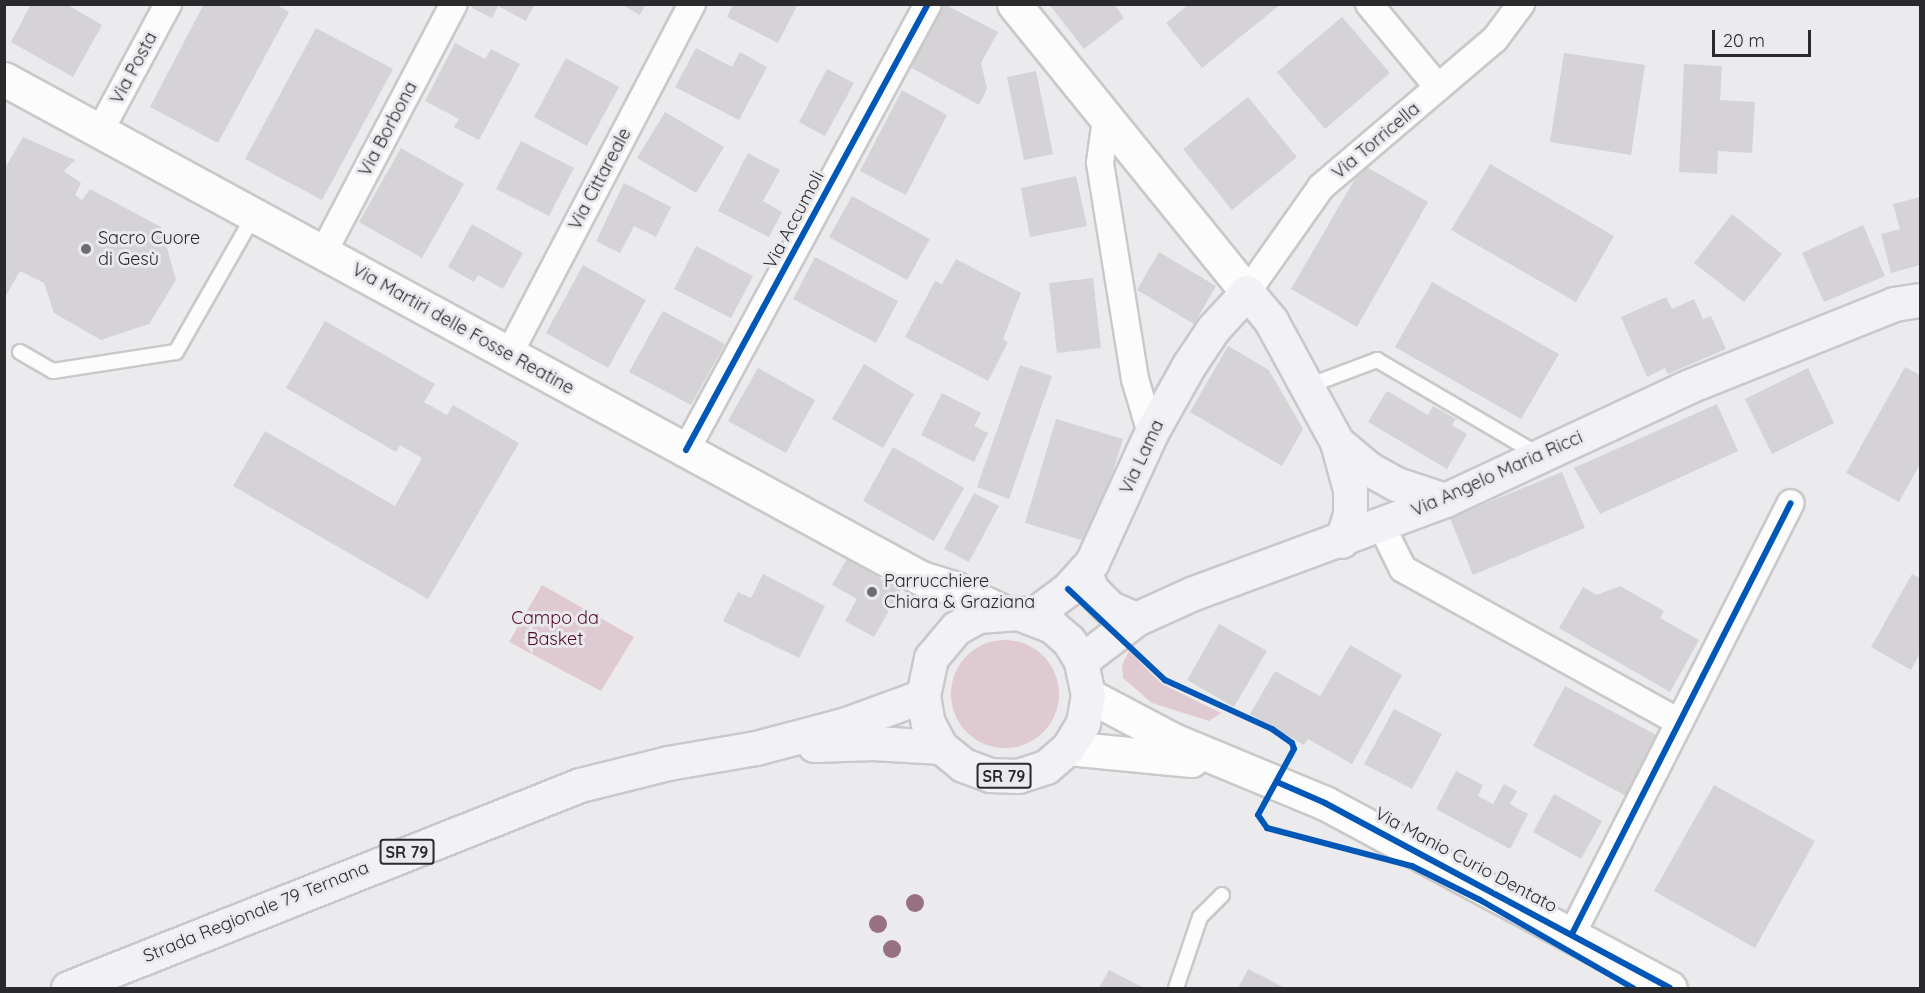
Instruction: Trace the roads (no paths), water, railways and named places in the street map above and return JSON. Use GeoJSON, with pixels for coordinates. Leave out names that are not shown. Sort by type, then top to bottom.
{"type":"FeatureCollection","features":[{"type":"Feature","properties":{"kind":"main road"},"geometry":{"type":"LineString","coordinates":[[1014,4],[1271,321],[1337,442],[1350,490],[1350,514],[1342,541]]}},
{"type":"Feature","properties":{"kind":"main road","name":"Via Martiri delle Fosse Reatine"},"geometry":{"type":"LineString","coordinates":[[4,79],[921,578],[954,588],[1018,614]]}},
{"type":"Feature","properties":{"kind":"main road","name":"Via Lama"},"geometry":{"type":"LineString","coordinates":[[1018,614],[1084,571],[1092,562],[1151,433],[1213,329],[1247,292]]}},
{"type":"Feature","properties":{"kind":"main road","name":"Via Angelo Maria Ricci"},"geometry":{"type":"LineString","coordinates":[[1081,661],[1136,619],[1191,594],[1342,541],[1445,500],[1697,383],[1894,304],[1920,300]]}},
{"type":"Feature","properties":{"kind":"main road"},"geometry":{"type":"LineString","coordinates":[[1337,442],[1378,474],[1445,500]]}},
{"type":"Feature","properties":{"kind":"main road"},"geometry":{"type":"LineString","coordinates":[[1084,571],[1092,590],[1110,608],[1136,619]]}},
{"type":"Feature","properties":{"kind":"main road","name":"Via Martiri delle Fosse Reatine"},"geometry":{"type":"LineString","coordinates":[[921,578],[956,628]]}},
{"type":"Feature","properties":{"kind":"main road"},"geometry":{"type":"LineString","coordinates":[[941,747],[928,723],[922,696],[931,658],[956,628],[978,616],[1018,614],[1069,641],[1081,661],[1088,695],[1083,723],[1068,748]]}},
{"type":"Feature","properties":{"kind":"main road","name":"Via Manio Curio Dentato"},"geometry":{"type":"LineString","coordinates":[[1088,695],[1134,722],[1325,803],[1670,988]]}},
{"type":"Feature","properties":{"kind":"main road","name":"Strada Regionale 79 Ternana"},"geometry":{"type":"LineString","coordinates":[[68,988],[580,785],[668,763],[756,748],[846,724],[922,696]]}},
{"type":"Feature","properties":{"kind":"main road","name":"Strada Regionale 79 Ternana"},"geometry":{"type":"LineString","coordinates":[[756,748],[873,743],[941,747]]}},
{"type":"Feature","properties":{"kind":"main road","name":"SR 79"},"geometry":{"type":"LineString","coordinates":[[941,747],[963,765],[990,776],[1009,776],[1046,766],[1068,748]]}},
{"type":"Feature","properties":{"kind":"main road","name":"Via Manio Curio Dentato"},"geometry":{"type":"LineString","coordinates":[[1068,748],[1164,755],[1243,770]]}},
{"type":"Feature","properties":{"kind":"street","name":"Via Posta"},"geometry":{"type":"LineString","coordinates":[[100,131],[168,4]]}},
{"type":"Feature","properties":{"kind":"street","name":"Via Borbona"},"geometry":{"type":"LineString","coordinates":[[323,252],[454,4]]}},
{"type":"Feature","properties":{"kind":"street","name":"Via Cittareale"},"geometry":{"type":"LineString","coordinates":[[508,354],[692,4]]}},
{"type":"Feature","properties":{"kind":"street","name":"Via Accumoli"},"geometry":{"type":"LineString","coordinates":[[686,450],[928,4]]}},
{"type":"Feature","properties":{"kind":"street"},"geometry":{"type":"LineString","coordinates":[[1369,4],[1438,87]]}},
{"type":"Feature","properties":{"kind":"street","name":"Via Torricella"},"geometry":{"type":"LineString","coordinates":[[1247,292],[1321,187],[1495,39],[1521,4]]}},
{"type":"Feature","properties":{"kind":"street"},"geometry":{"type":"LineString","coordinates":[[1106,119],[1100,163],[1135,379],[1151,433]]}},
{"type":"Feature","properties":{"kind":"street"},"geometry":{"type":"LineString","coordinates":[[1572,934],[1791,502]]}},
{"type":"Feature","properties":{"kind":"street"},"geometry":{"type":"LineString","coordinates":[[1381,525],[1403,569],[1679,722]]}},
{"type":"Feature","properties":{"kind":"lane"},"geometry":{"type":"LineString","coordinates":[[20,352],[53,371],[176,352],[254,215]]}},
{"type":"Feature","properties":{"kind":"lane"},"geometry":{"type":"LineString","coordinates":[[1308,386],[1377,360],[1540,455]]}},
{"type":"Feature","properties":{"kind":"lane"},"geometry":{"type":"LineString","coordinates":[[1176,988],[1200,917],[1222,896]]}},
{"type":"Feature","properties":{"kind":"place","name":"Sacro Cuore di Gesù"},"geometry":{"type":"Point","coordinates":[86,249]}},
{"type":"Feature","properties":{"kind":"place","name":"Parrucchiere Chiara & Graziana"},"geometry":{"type":"Point","coordinates":[872,592]}},
{"type":"Feature","properties":{"kind":"park label","name":"Campo da Basket"},"geometry":{"type":"Point","coordinates":[555,629]}}]}
